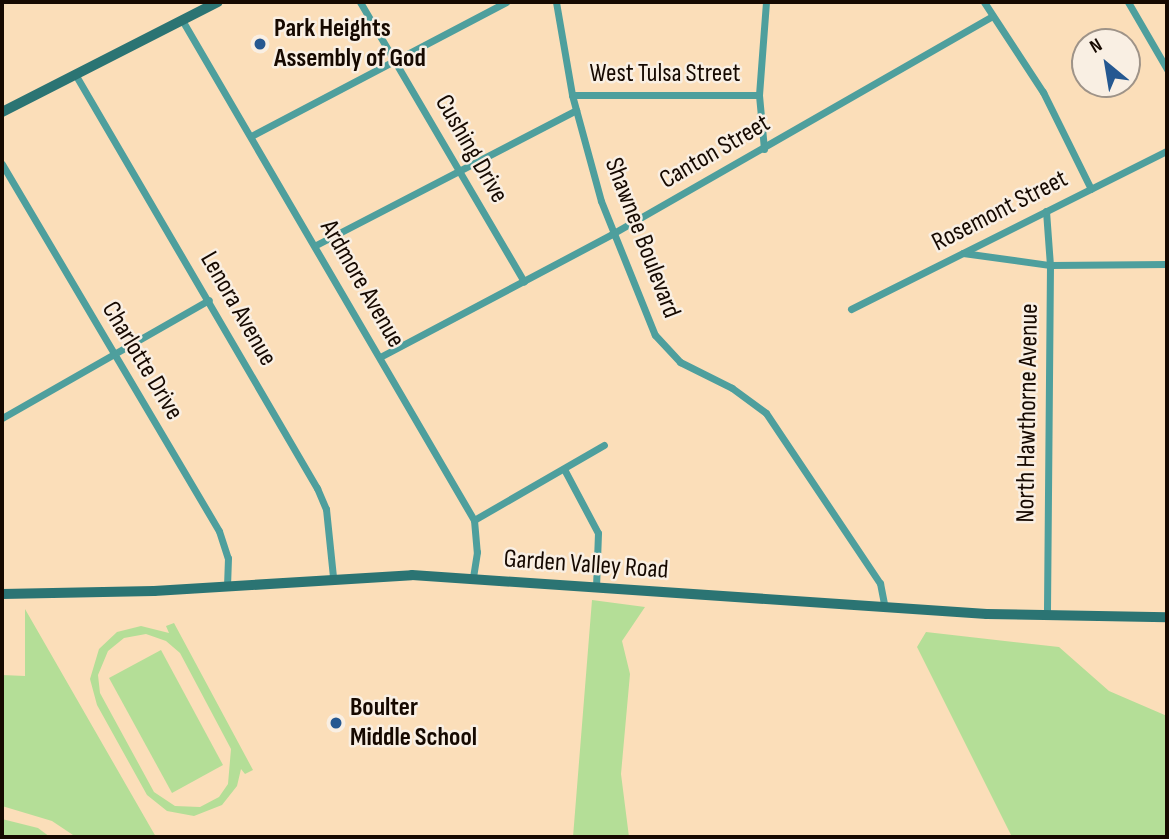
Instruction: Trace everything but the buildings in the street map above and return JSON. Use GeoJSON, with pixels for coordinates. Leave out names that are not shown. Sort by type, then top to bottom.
{"type":"FeatureCollection","features":[{"type":"Feature","properties":{"kind":"street"},"geometry":{"type":"LineString","coordinates":[[2,112],[218,2]]}},
{"type":"Feature","properties":{"kind":"street","name":"Cushing Drive"},"geometry":{"type":"LineString","coordinates":[[360,2],[524,281]]}},
{"type":"Feature","properties":{"kind":"street"},"geometry":{"type":"LineString","coordinates":[[251,136],[506,2]]}},
{"type":"Feature","properties":{"kind":"street","name":"Shawnee Boulevard"},"geometry":{"type":"LineString","coordinates":[[556,2],[572,95],[612,234],[655,335],[680,362],[732,388],[766,413],[880,583],[885,608]]}},
{"type":"Feature","properties":{"kind":"street"},"geometry":{"type":"LineString","coordinates":[[764,149],[759,95],[766,2]]}},
{"type":"Feature","properties":{"kind":"street"},"geometry":{"type":"LineString","coordinates":[[984,2],[1043,92],[1091,189]]}},
{"type":"Feature","properties":{"kind":"street"},"geometry":{"type":"LineString","coordinates":[[1128,2],[1167,69]]}},
{"type":"Feature","properties":{"kind":"street","name":"Canton Street"},"geometry":{"type":"LineString","coordinates":[[380,357],[612,234],[992,16]]}},
{"type":"Feature","properties":{"kind":"street","name":"Ardmore Avenue"},"geometry":{"type":"LineString","coordinates":[[182,20],[316,245],[474,520],[477,552],[473,578]]}},
{"type":"Feature","properties":{"kind":"street","name":"Lenora Avenue"},"geometry":{"type":"LineString","coordinates":[[75,74],[317,488],[326,509],[333,577]]}},
{"type":"Feature","properties":{"kind":"street","name":"West Tulsa Street"},"geometry":{"type":"LineString","coordinates":[[572,95],[759,95]]}},
{"type":"Feature","properties":{"kind":"street","name":"West Tulsa Street"},"geometry":{"type":"LineString","coordinates":[[316,245],[576,110]]}},
{"type":"Feature","properties":{"kind":"street","name":"Rosemont Street"},"geometry":{"type":"LineString","coordinates":[[851,309],[1167,151]]}},
{"type":"Feature","properties":{"kind":"street","name":"Charlotte Drive"},"geometry":{"type":"LineString","coordinates":[[2,164],[219,531],[228,558],[227,585]]}},
{"type":"Feature","properties":{"kind":"street","name":"North Hawthorne Avenue"},"geometry":{"type":"LineString","coordinates":[[1046,211],[1050,265],[1047,615]]}},
{"type":"Feature","properties":{"kind":"street"},"geometry":{"type":"LineString","coordinates":[[962,253],[981,259],[1050,265],[1167,264]]}},
{"type":"Feature","properties":{"kind":"street"},"geometry":{"type":"LineString","coordinates":[[2,418],[115,357],[209,300]]}},
{"type":"Feature","properties":{"kind":"street"},"geometry":{"type":"LineString","coordinates":[[474,520],[604,445]]}},
{"type":"Feature","properties":{"kind":"street"},"geometry":{"type":"LineString","coordinates":[[564,469],[598,533],[596,587]]}},
{"type":"Feature","properties":{"kind":"street","name":"Garden Valley Road"},"geometry":{"type":"LineString","coordinates":[[2,594],[227,585],[333,577],[473,578],[885,608],[1167,617]]}},
{"type":"Feature","properties":{"kind":"green space"},"geometry":{"type":"Polygon","coordinates":[[[592,600],[645,607],[622,641],[630,674],[621,774],[629,837],[573,837],[592,600]]]}},
{"type":"Feature","properties":{"kind":"green space"},"geometry":{"type":"Polygon","coordinates":[[[25,609],[156,837],[76,837],[52,821],[2,806],[2,675],[25,676],[25,609]]]}},
{"type":"Feature","properties":{"kind":"green space"},"geometry":{"type":"Polygon","coordinates":[[[174,623],[253,770],[245,774],[241,769],[237,786],[222,805],[194,816],[167,811],[147,795],[97,705],[90,679],[99,649],[117,632],[141,626],[169,633],[166,626],[174,623]],[[146,634],[124,638],[108,651],[98,675],[100,693],[154,792],[175,806],[200,807],[219,797],[228,784],[231,749],[180,653],[166,641],[146,634]]]}},
{"type":"Feature","properties":{"kind":"green space"},"geometry":{"type":"Polygon","coordinates":[[[926,632],[1059,647],[1109,691],[1167,716],[1167,837],[1012,837],[917,647],[926,632]]]}},
{"type":"Feature","properties":{"kind":"green space"},"geometry":{"type":"Polygon","coordinates":[[[161,650],[223,765],[172,793],[109,678],[161,650]]]}},
{"type":"Feature","properties":{"kind":"green space"},"geometry":{"type":"Polygon","coordinates":[[[2,819],[38,828],[50,837],[2,837],[2,819]]]}},
{"type":"Feature","properties":{"kind":"place","name":"Park Heights Assembly of God"},"geometry":{"type":"Point","coordinates":[260,44]}},
{"type":"Feature","properties":{"kind":"place","name":"Boulter Middle School"},"geometry":{"type":"Point","coordinates":[336,723]}}]}
